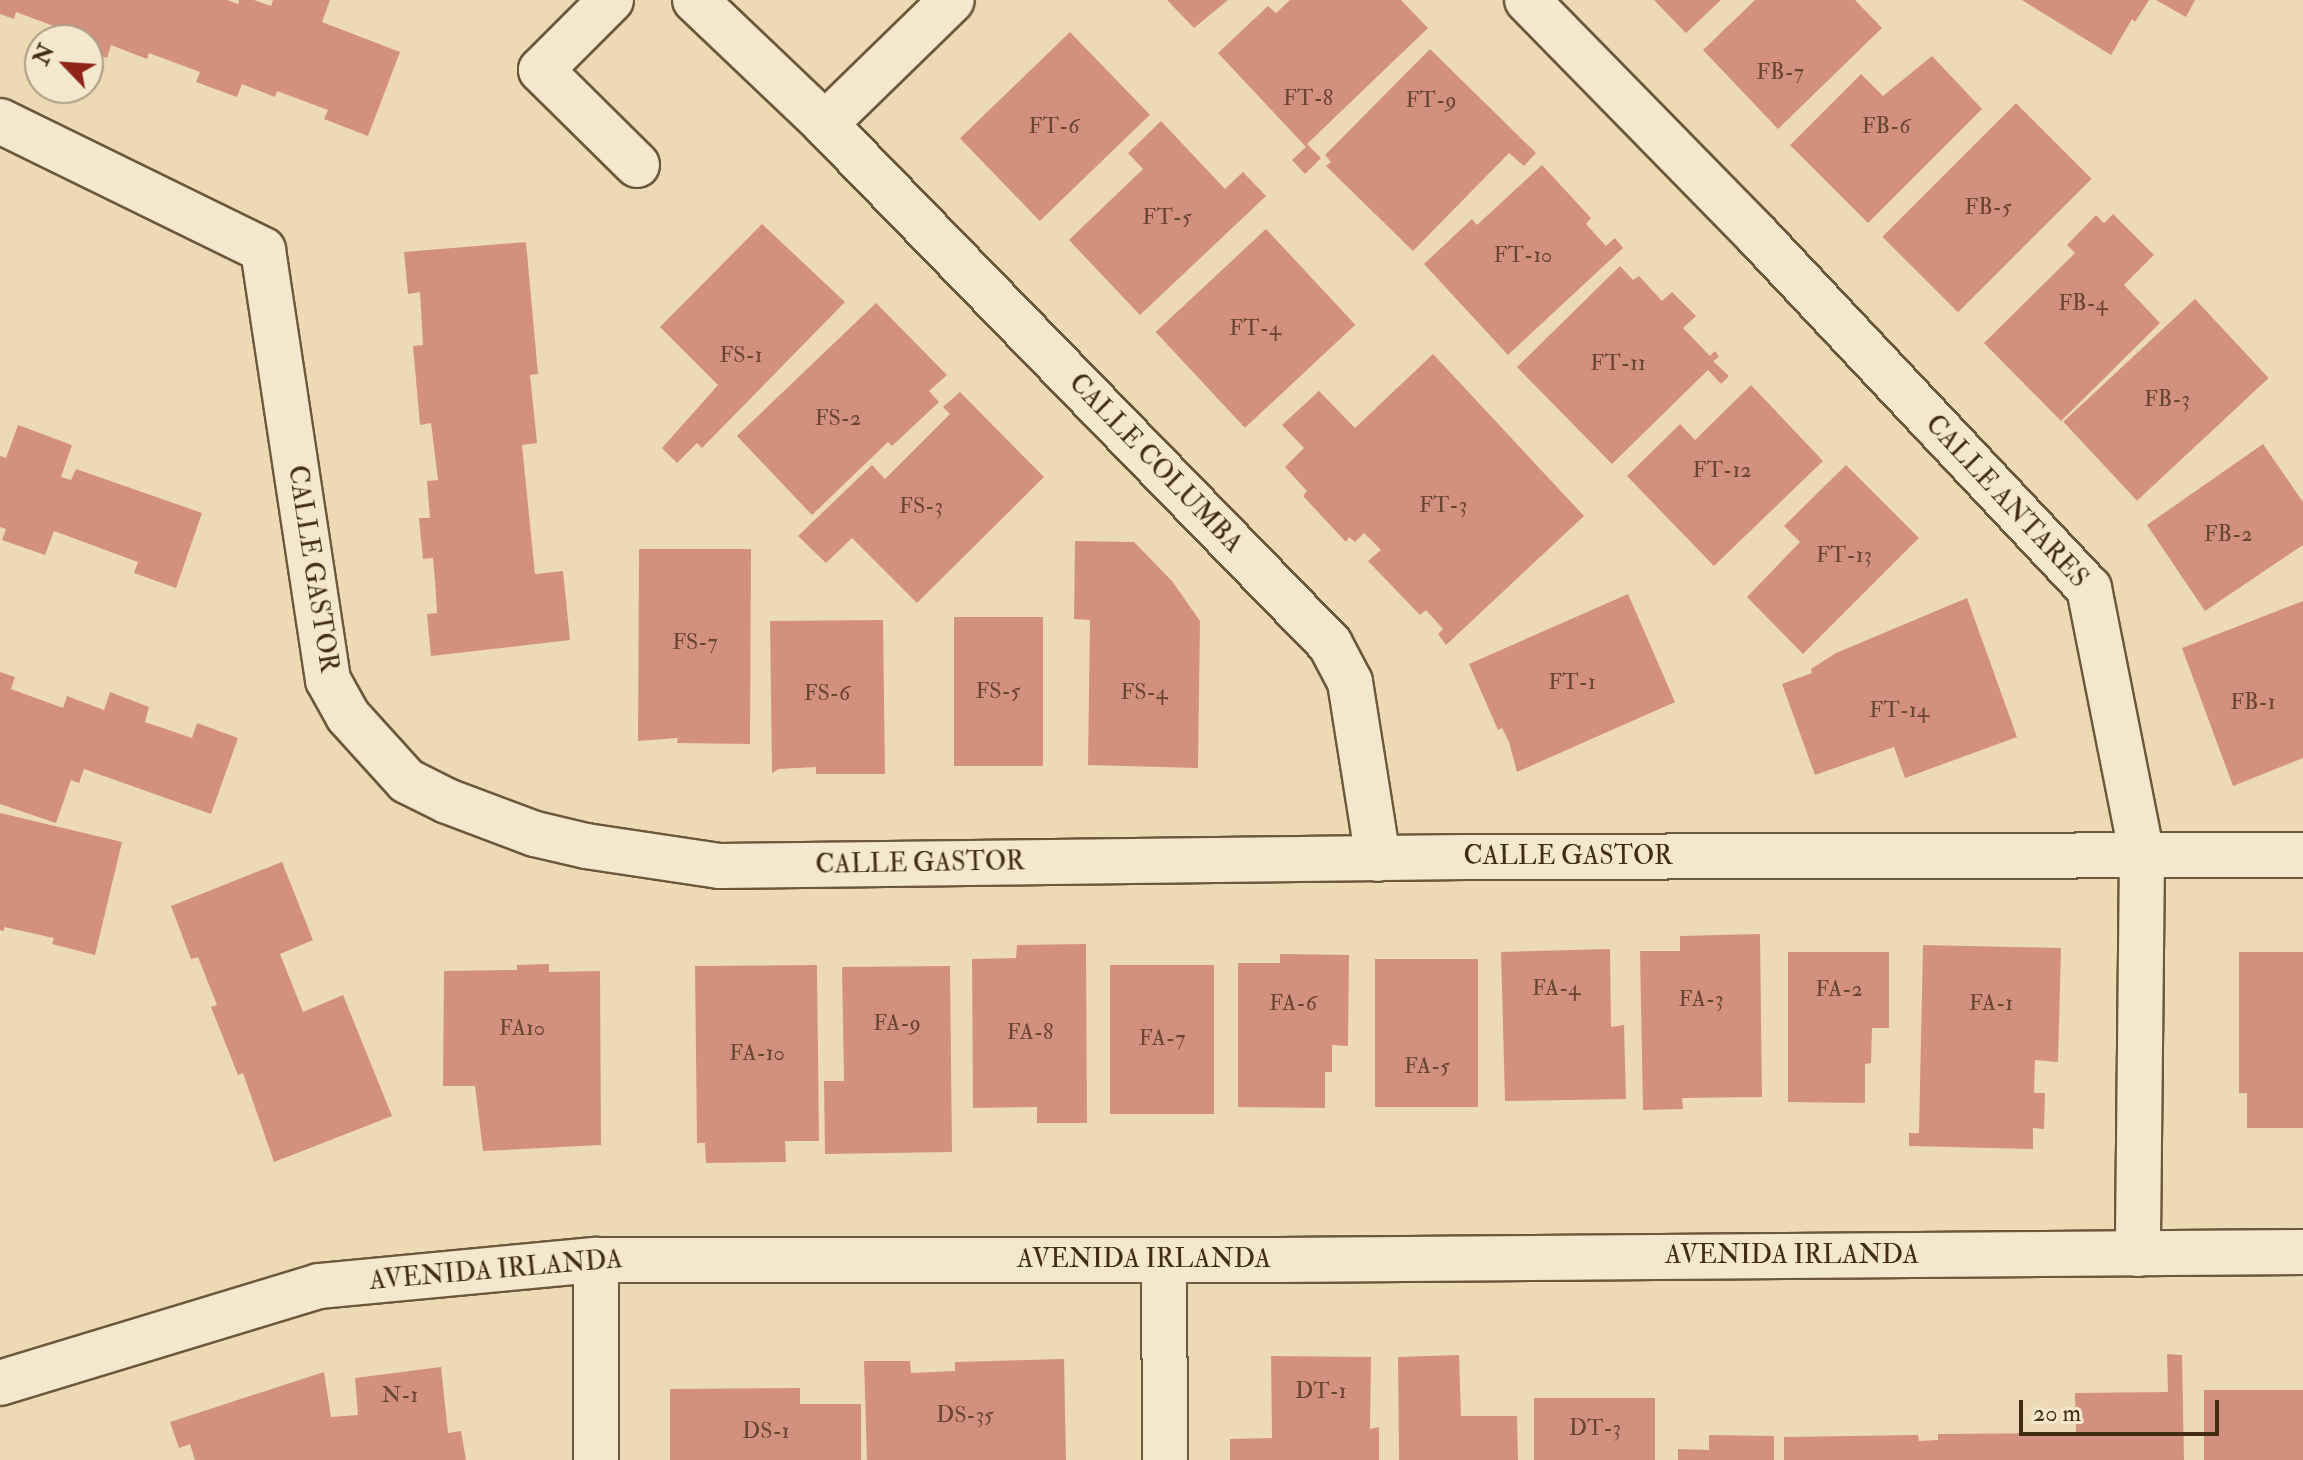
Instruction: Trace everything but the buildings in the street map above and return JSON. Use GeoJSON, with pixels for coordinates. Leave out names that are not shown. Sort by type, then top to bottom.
{"type":"FeatureCollection","features":[{"type":"Feature","properties":{"kind":"street"},"geometry":{"type":"LineString","coordinates":[[611,0],[541,70],[637,165]]}},
{"type":"Feature","properties":{"kind":"street","name":"CALLE COLUMBA"},"geometry":{"type":"LineString","coordinates":[[695,0],[825,124],[1330,644],[1350,682],[1378,859]]}},
{"type":"Feature","properties":{"kind":"street"},"geometry":{"type":"LineString","coordinates":[[825,124],[952,0]]}},
{"type":"Feature","properties":{"kind":"street","name":"CALLE ANTARES"},"geometry":{"type":"LineString","coordinates":[[1527,0],[1757,235],[2089,588],[2142,856],[2138,1254]]}},
{"type":"Feature","properties":{"kind":"street","name":"CALLE GASTOR"},"geometry":{"type":"LineString","coordinates":[[0,121],[263,250],[328,680],[348,716],[407,781],[447,801],[535,834],[586,846],[720,866],[1378,859],[2303,855]]}},
{"type":"Feature","properties":{"kind":"street","name":"AVENIDA IRLANDA"},"geometry":{"type":"LineString","coordinates":[[0,1383],[319,1286],[596,1260],[1164,1260],[2303,1252]]}},
{"type":"Feature","properties":{"kind":"street"},"geometry":{"type":"LineString","coordinates":[[596,1260],[596,1460]]}},
{"type":"Feature","properties":{"kind":"street"},"geometry":{"type":"LineString","coordinates":[[1164,1260],[1165,1460]]}}]}
